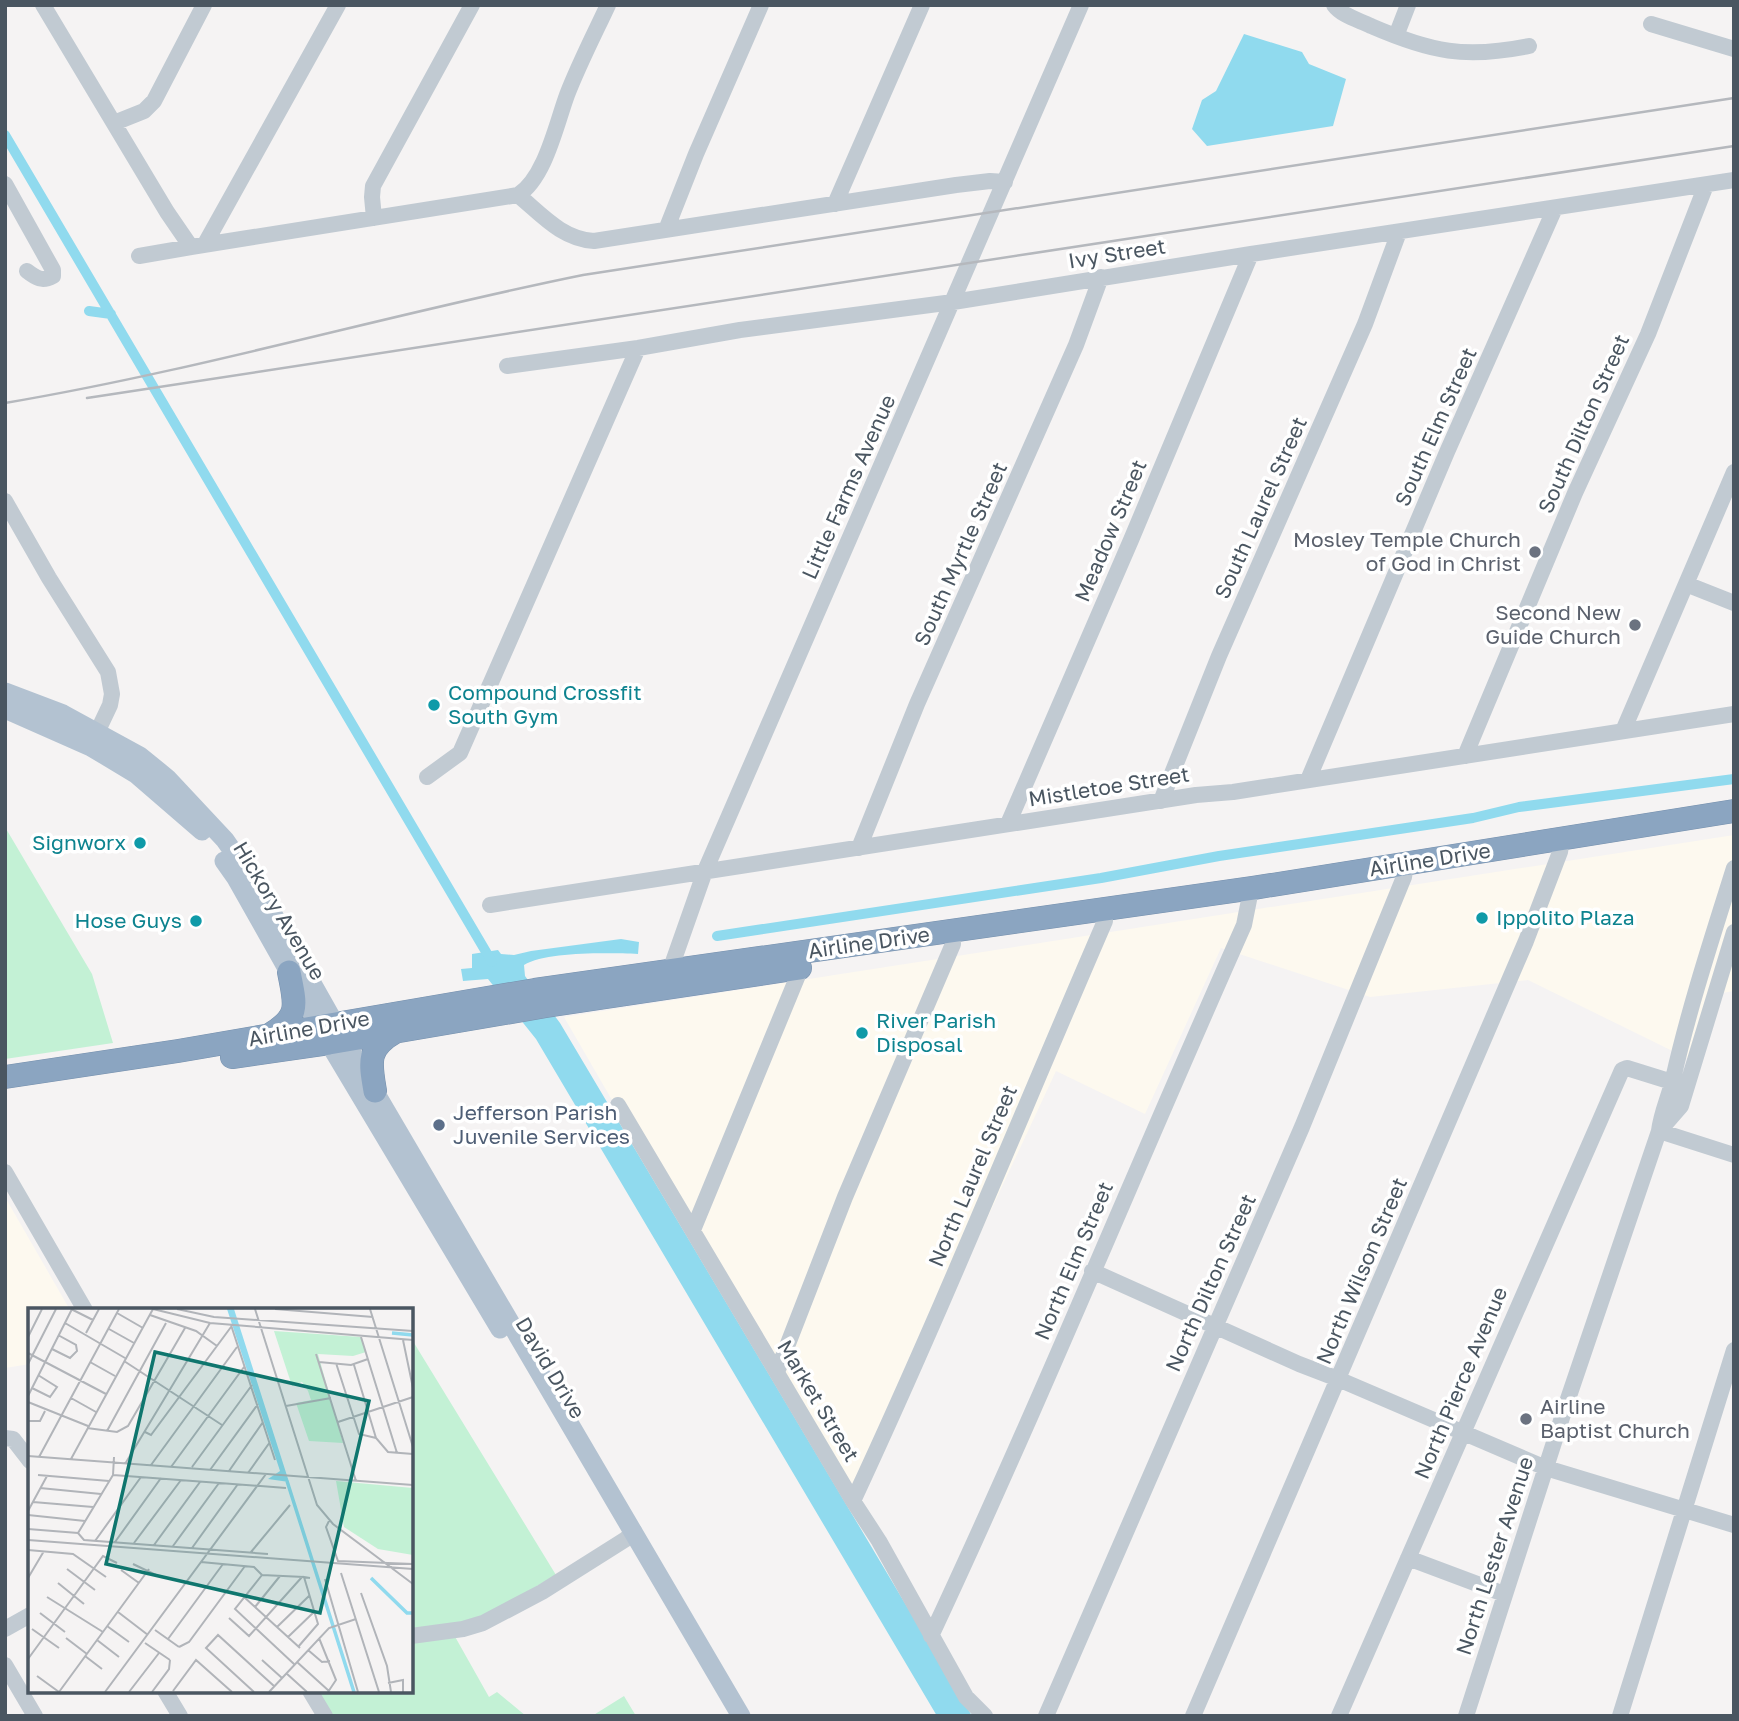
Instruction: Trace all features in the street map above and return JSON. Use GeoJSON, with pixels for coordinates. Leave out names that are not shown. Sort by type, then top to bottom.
{"type":"FeatureCollection","features":[{"type":"Feature","properties":{"kind":"highway","name":"Airline Drive"},"geometry":{"type":"LineString","coordinates":[[1561,846],[1734,811]]}},
{"type":"Feature","properties":{"kind":"highway","name":"Airline Drive"},"geometry":{"type":"LineString","coordinates":[[5,1090],[540,998],[1561,846],[1734,824]]}},
{"type":"Feature","properties":{"kind":"highway","name":"Airline Drive"},"geometry":{"type":"LineString","coordinates":[[1105,916],[1249,900],[1405,870]]}},
{"type":"Feature","properties":{"kind":"highway"},"geometry":{"type":"LineString","coordinates":[[270,1035],[287,1024],[293,1015],[295,1002],[289,972]]}},
{"type":"Feature","properties":{"kind":"highway","name":"Airline Drive"},"geometry":{"type":"LineString","coordinates":[[5,1077],[270,1035],[396,1032],[513,1003]]}},
{"type":"Feature","properties":{"kind":"highway"},"geometry":{"type":"LineString","coordinates":[[375,1091],[371,1065],[374,1050],[382,1040],[396,1032]]}},
{"type":"Feature","properties":{"kind":"main road"},"geometry":{"type":"LineString","coordinates":[[5,692],[63,714],[94,739]]}},
{"type":"Feature","properties":{"kind":"main road"},"geometry":{"type":"LineString","coordinates":[[5,709],[94,739]]}},
{"type":"Feature","properties":{"kind":"main road","name":"Hickory Avenue"},"geometry":{"type":"LineString","coordinates":[[94,739],[204,833],[236,878],[289,972],[332,1034]]}},
{"type":"Feature","properties":{"kind":"main road","name":"Hickory Avenue"},"geometry":{"type":"LineString","coordinates":[[94,739],[140,756],[167,778],[225,840],[257,886],[332,1034]]}},
{"type":"Feature","properties":{"kind":"main road","name":"David Drive"},"geometry":{"type":"LineString","coordinates":[[332,1034],[375,1091],[731,1716]]}},
{"type":"Feature","properties":{"kind":"main road","name":"David Drive"},"geometry":{"type":"LineString","coordinates":[[332,1034],[630,1535],[741,1716]]}},
{"type":"Feature","properties":{"kind":"street"},"geometry":{"type":"LineString","coordinates":[[114,123],[144,111],[154,101],[204,5]]}},
{"type":"Feature","properties":{"kind":"street"},"geometry":{"type":"LineString","coordinates":[[198,246],[338,5]]}},
{"type":"Feature","properties":{"kind":"street"},"geometry":{"type":"LineString","coordinates":[[374,218],[373,186],[472,5]]}},
{"type":"Feature","properties":{"kind":"street"},"geometry":{"type":"LineString","coordinates":[[139,256],[518,195],[529,188],[540,169],[568,92],[608,5]]}},
{"type":"Feature","properties":{"kind":"street"},"geometry":{"type":"LineString","coordinates":[[666,230],[761,5]]}},
{"type":"Feature","properties":{"kind":"street"},"geometry":{"type":"LineString","coordinates":[[835,204],[922,5]]}},
{"type":"Feature","properties":{"kind":"street","name":"Little Farms Avenue"},"geometry":{"type":"LineString","coordinates":[[667,979],[705,871],[1081,5]]}},
{"type":"Feature","properties":{"kind":"street"},"geometry":{"type":"LineString","coordinates":[[1334,5],[1341,12],[1395,36],[1438,51],[1468,53],[1530,46]]}},
{"type":"Feature","properties":{"kind":"street"},"geometry":{"type":"LineString","coordinates":[[1395,36],[1408,5]]}},
{"type":"Feature","properties":{"kind":"street"},"geometry":{"type":"LineString","coordinates":[[49,8],[167,212],[198,246]]}},
{"type":"Feature","properties":{"kind":"street"},"geometry":{"type":"LineString","coordinates":[[1651,24],[1734,49]]}},
{"type":"Feature","properties":{"kind":"street","name":"Ivy Street"},"geometry":{"type":"LineString","coordinates":[[507,366],[638,348],[740,330],[953,302],[1734,180]]}},
{"type":"Feature","properties":{"kind":"street"},"geometry":{"type":"LineString","coordinates":[[518,195],[561,231],[583,240],[594,241],[956,185],[989,181],[1005,183]]}},
{"type":"Feature","properties":{"kind":"street"},"geometry":{"type":"LineString","coordinates":[[5,184],[53,270],[53,276],[47,279],[36,278],[27,271]]}},
{"type":"Feature","properties":{"kind":"street","name":"South Dilton Street"},"geometry":{"type":"LineString","coordinates":[[1465,756],[1575,493],[1648,334],[1706,185]]}},
{"type":"Feature","properties":{"kind":"street","name":"South Elm Street"},"geometry":{"type":"LineString","coordinates":[[1308,780],[1447,452],[1555,208]]}},
{"type":"Feature","properties":{"kind":"street","name":"South Laurel Street"},"geometry":{"type":"LineString","coordinates":[[1161,801],[1219,656],[1365,324],[1399,232]]}},
{"type":"Feature","properties":{"kind":"street","name":"Meadow Street"},"geometry":{"type":"LineString","coordinates":[[1008,824],[1251,254]]}},
{"type":"Feature","properties":{"kind":"street","name":"South Myrtle Street"},"geometry":{"type":"LineString","coordinates":[[859,848],[917,705],[1076,345],[1101,277]]}},
{"type":"Feature","properties":{"kind":"street"},"geometry":{"type":"LineString","coordinates":[[427,777],[460,753],[638,348]]}},
{"type":"Feature","properties":{"kind":"street"},"geometry":{"type":"LineString","coordinates":[[1623,731],[1734,472]]}},
{"type":"Feature","properties":{"kind":"street"},"geometry":{"type":"LineString","coordinates":[[5,501],[108,672],[112,694],[110,705],[94,739]]}},
{"type":"Feature","properties":{"kind":"street"},"geometry":{"type":"LineString","coordinates":[[1686,584],[1734,603]]}},
{"type":"Feature","properties":{"kind":"street","name":"Mistletoe Street"},"geometry":{"type":"LineString","coordinates":[[490,905],[1734,714]]}},
{"type":"Feature","properties":{"kind":"street","name":"North Wilson Street"},"geometry":{"type":"LineString","coordinates":[[1193,1716],[1526,942],[1561,846]]}},
{"type":"Feature","properties":{"kind":"street","name":"North Lester Avenue"},"geometry":{"type":"LineString","coordinates":[[1466,1716],[1633,1202],[1659,1131],[1679,1045],[1708,953],[1728,907],[1734,868]]}},
{"type":"Feature","properties":{"kind":"street","name":"North Dilton Street"},"geometry":{"type":"LineString","coordinates":[[1046,1716],[1302,1127],[1405,870]]}},
{"type":"Feature","properties":{"kind":"street","name":"North Elm Street"},"geometry":{"type":"LineString","coordinates":[[931,1636],[996,1498],[1244,925],[1249,900]]}},
{"type":"Feature","properties":{"kind":"street","name":"North Laurel Street"},"geometry":{"type":"LineString","coordinates":[[853,1501],[986,1204],[1105,916]]}},
{"type":"Feature","properties":{"kind":"street","name":"North Lester Avenue"},"geometry":{"type":"LineString","coordinates":[[1659,1131],[1681,1106],[1734,932]]}},
{"type":"Feature","properties":{"kind":"street"},"geometry":{"type":"LineString","coordinates":[[777,1372],[845,1197],[952,938]]}},
{"type":"Feature","properties":{"kind":"street"},"geometry":{"type":"LineString","coordinates":[[1708,953],[1725,958]]}},
{"type":"Feature","properties":{"kind":"street"},"geometry":{"type":"LineString","coordinates":[[693,1230],[802,960]]}},
{"type":"Feature","properties":{"kind":"street","name":"North Pierce Avenue"},"geometry":{"type":"LineString","coordinates":[[1339,1716],[1624,1068],[1672,1082]]}},
{"type":"Feature","properties":{"kind":"street","name":"Market Street"},"geometry":{"type":"LineString","coordinates":[[618,1105],[879,1541],[966,1697],[985,1716]]}},
{"type":"Feature","properties":{"kind":"street"},"geometry":{"type":"LineString","coordinates":[[1659,1131],[1734,1155]]}},
{"type":"Feature","properties":{"kind":"street"},"geometry":{"type":"LineString","coordinates":[[5,1172],[84,1308]]}},
{"type":"Feature","properties":{"kind":"street"},"geometry":{"type":"LineString","coordinates":[[1092,1271],[1299,1364],[1546,1468],[1734,1525]]}},
{"type":"Feature","properties":{"kind":"street"},"geometry":{"type":"LineString","coordinates":[[1620,1716],[1734,1350]]}},
{"type":"Feature","properties":{"kind":"street"},"geometry":{"type":"LineString","coordinates":[[5,1438],[12,1439],[28,1459]]}},
{"type":"Feature","properties":{"kind":"street"},"geometry":{"type":"LineString","coordinates":[[413,1636],[463,1629],[482,1623],[542,1592],[630,1535]]}},
{"type":"Feature","properties":{"kind":"street"},"geometry":{"type":"LineString","coordinates":[[1408,1558],[1504,1594]]}},
{"type":"Feature","properties":{"kind":"street"},"geometry":{"type":"LineString","coordinates":[[5,1629],[28,1616]]}},
{"type":"Feature","properties":{"kind":"street"},"geometry":{"type":"LineString","coordinates":[[5,1665],[35,1716]]}},
{"type":"Feature","properties":{"kind":"street"},"geometry":{"type":"LineString","coordinates":[[166,1693],[180,1716]]}},
{"type":"Feature","properties":{"kind":"street"},"geometry":{"type":"LineString","coordinates":[[311,1693],[325,1716]]}},
{"type":"Feature","properties":{"kind":"shaded area"},"geometry":{"type":"Polygon","coordinates":[[[1734,835],[1734,991],[1722,993],[1699,1064],[1528,980],[1370,997],[1221,948],[1145,1114],[1056,1071],[850,1512],[564,1017],[1734,835]]]}},
{"type":"Feature","properties":{"kind":"shaded area"},"geometry":{"type":"Polygon","coordinates":[[[5,1197],[69,1308],[28,1308],[28,1364],[5,1368],[5,1197]]]}},
{"type":"Feature","properties":{"kind":"green space"},"geometry":{"type":"Polygon","coordinates":[[[5,827],[92,974],[113,1043],[5,1059],[5,827]]]}},
{"type":"Feature","properties":{"kind":"green space"},"geometry":{"type":"Polygon","coordinates":[[[413,1341],[556,1575],[482,1618],[449,1626],[489,1697],[497,1692],[526,1716],[327,1716],[315,1693],[413,1693],[413,1341]]]}},
{"type":"Feature","properties":{"kind":"green space"},"geometry":{"type":"Polygon","coordinates":[[[624,1696],[636,1716],[592,1716],[624,1696]]]}},
{"type":"Feature","properties":{"kind":"water"},"geometry":{"type":"Polygon","coordinates":[[[1244,34],[1302,52],[1309,64],[1346,79],[1333,126],[1207,146],[1192,129],[1202,100],[1216,91],[1244,34]]]}},
{"type":"Feature","properties":{"kind":"water"},"geometry":{"type":"Polygon","coordinates":[[[621,939],[639,942],[638,954],[548,957],[524,965],[525,976],[560,1023],[972,1716],[937,1716],[536,1039],[488,979],[463,981],[461,969],[472,968],[472,954],[498,950],[501,954],[514,955],[621,939]]]}},
{"type":"Feature","properties":{"kind":"waterway"},"geometry":{"type":"LineString","coordinates":[[5,135],[492,962]]}},
{"type":"Feature","properties":{"kind":"waterway"},"geometry":{"type":"LineString","coordinates":[[89,311],[111,314]]}},
{"type":"Feature","properties":{"kind":"waterway"},"geometry":{"type":"LineString","coordinates":[[717,936],[1101,878],[1219,856],[1473,818],[1519,807],[1734,779]]}},
{"type":"Feature","properties":{"kind":"railway"},"geometry":{"type":"LineString","coordinates":[[5,403],[150,375],[583,275],[1734,98]]}},
{"type":"Feature","properties":{"kind":"railway"},"geometry":{"type":"LineString","coordinates":[[87,398],[1734,146]]}},
{"type":"Feature","properties":{"kind":"place","name":"Mosley Temple Church of God in Christ"},"geometry":{"type":"Point","coordinates":[1535,552]}},
{"type":"Feature","properties":{"kind":"place","name":"Second New Guide Church"},"geometry":{"type":"Point","coordinates":[1635,625]}},
{"type":"Feature","properties":{"kind":"place","name":"Compound Crossfit South Gym"},"geometry":{"type":"Point","coordinates":[434,705]}},
{"type":"Feature","properties":{"kind":"place","name":"Signworx"},"geometry":{"type":"Point","coordinates":[140,843]}},
{"type":"Feature","properties":{"kind":"place","name":"Ippolito Plaza"},"geometry":{"type":"Point","coordinates":[1482,918]}},
{"type":"Feature","properties":{"kind":"place","name":"Hose Guys"},"geometry":{"type":"Point","coordinates":[196,921]}},
{"type":"Feature","properties":{"kind":"place","name":"River Parish Disposal"},"geometry":{"type":"Point","coordinates":[862,1033]}},
{"type":"Feature","properties":{"kind":"place","name":"Jefferson Parish Juvenile Services"},"geometry":{"type":"Point","coordinates":[439,1125]}},
{"type":"Feature","properties":{"kind":"place","name":"Airline Baptist Church"},"geometry":{"type":"Point","coordinates":[1526,1419]}}]}
